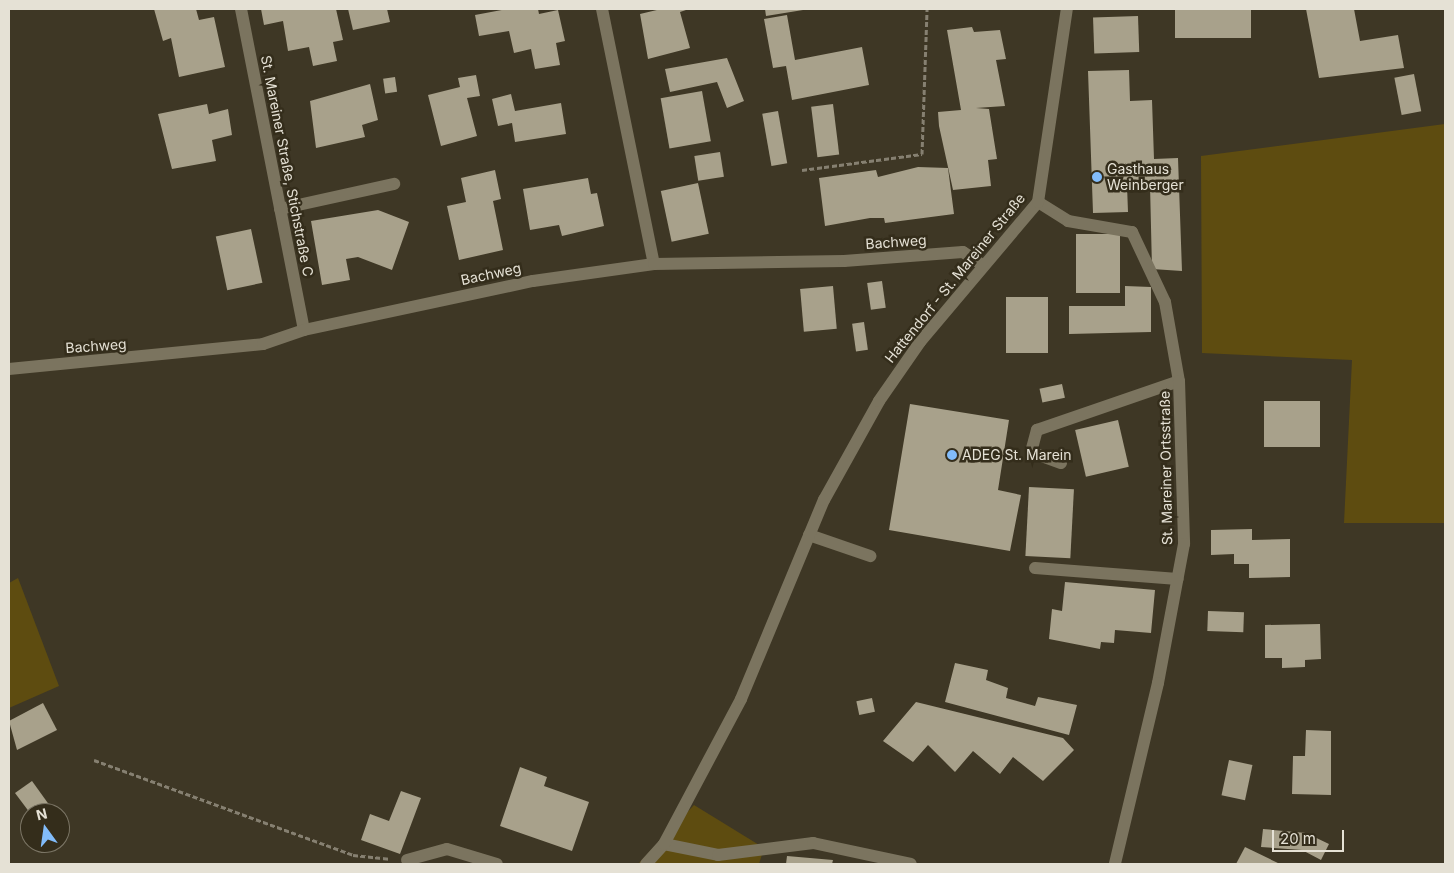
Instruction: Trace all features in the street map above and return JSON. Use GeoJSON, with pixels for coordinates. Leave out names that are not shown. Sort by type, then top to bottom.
{"type":"FeatureCollection","features":[{"type":"Feature","properties":{"kind":"street","name":"St. Mareiner Straße, Stichstraße C"},"geometry":{"type":"LineString","coordinates":[[241,9],[304,330]]}},
{"type":"Feature","properties":{"kind":"street"},"geometry":{"type":"LineString","coordinates":[[602,9],[654,264]]}},
{"type":"Feature","properties":{"kind":"street","name":"Hattendorf - St. Mareiner Straße"},"geometry":{"type":"LineString","coordinates":[[646,864],[664,844],[741,699],[809,535],[879,400],[982,265],[1038,202],[1067,9]]}},
{"type":"Feature","properties":{"kind":"street"},"geometry":{"type":"LineString","coordinates":[[280,209],[394,184]]}},
{"type":"Feature","properties":{"kind":"street","name":"St. Mareiner Ortsstraße"},"geometry":{"type":"LineString","coordinates":[[1038,202],[1068,221],[1132,232],[1165,302],[1179,381],[1184,544],[1178,579],[1115,864]]}},
{"type":"Feature","properties":{"kind":"street","name":"Bachweg"},"geometry":{"type":"LineString","coordinates":[[9,369],[176,355],[263,344],[304,330],[533,281],[654,264],[844,261],[964,252],[982,265]]}},
{"type":"Feature","properties":{"kind":"street"},"geometry":{"type":"LineString","coordinates":[[1061,463],[1031,452],[1037,430],[1179,381]]}},
{"type":"Feature","properties":{"kind":"street"},"geometry":{"type":"LineString","coordinates":[[809,535],[870,556]]}},
{"type":"Feature","properties":{"kind":"street"},"geometry":{"type":"LineString","coordinates":[[1035,568],[1178,579]]}},
{"type":"Feature","properties":{"kind":"street"},"geometry":{"type":"LineString","coordinates":[[664,844],[718,854],[813,843],[911,864]]}},
{"type":"Feature","properties":{"kind":"street"},"geometry":{"type":"LineString","coordinates":[[407,860],[447,849],[497,864]]}},
{"type":"Feature","properties":{"kind":"path"},"geometry":{"type":"LineString","coordinates":[[802,170],[922,154],[927,9]]}},
{"type":"Feature","properties":{"kind":"path"},"geometry":{"type":"LineString","coordinates":[[94,760],[353,855],[407,860]]}},
{"type":"Feature","properties":{"kind":"shaded area"},"geometry":{"type":"Polygon","coordinates":[[[1445,124],[1445,523],[1344,523],[1352,360],[1202,353],[1201,156],[1445,124]]]}},
{"type":"Feature","properties":{"kind":"shaded area"},"geometry":{"type":"Polygon","coordinates":[[[18,578],[59,686],[9,708],[9,583],[18,578]]]}},
{"type":"Feature","properties":{"kind":"shaded area"},"geometry":{"type":"Polygon","coordinates":[[[694,805],[764,848],[759,864],[638,864],[694,805]]]}},
{"type":"Feature","properties":{"kind":"building"},"geometry":{"type":"Polygon","coordinates":[[[154,9],[196,9],[199,20],[214,17],[225,67],[179,77],[171,38],[163,41],[154,9]]]}},
{"type":"Feature","properties":{"kind":"building"},"geometry":{"type":"Polygon","coordinates":[[[261,9],[336,9],[343,40],[333,42],[337,61],[313,66],[309,47],[288,51],[283,21],[264,25],[261,9]]]}},
{"type":"Feature","properties":{"kind":"building"},"geometry":{"type":"Polygon","coordinates":[[[348,9],[387,9],[390,22],[353,30],[348,9]]]}},
{"type":"Feature","properties":{"kind":"building"},"geometry":{"type":"Polygon","coordinates":[[[507,9],[538,9],[539,14],[558,10],[565,41],[556,43],[560,65],[535,69],[531,49],[514,53],[509,31],[479,36],[475,15],[507,9]]]}},
{"type":"Feature","properties":{"kind":"building"},"geometry":{"type":"Polygon","coordinates":[[[661,9],[689,9],[680,12],[690,48],[648,59],[640,14],[661,9]]]}},
{"type":"Feature","properties":{"kind":"building"},"geometry":{"type":"Polygon","coordinates":[[[765,9],[803,9],[803,10],[766,16],[765,9]]]}},
{"type":"Feature","properties":{"kind":"building"},"geometry":{"type":"Polygon","coordinates":[[[1175,9],[1251,9],[1251,38],[1175,38],[1175,9]]]}},
{"type":"Feature","properties":{"kind":"building"},"geometry":{"type":"Polygon","coordinates":[[[1306,9],[1354,9],[1360,41],[1398,35],[1404,68],[1319,78],[1306,9]]]}},
{"type":"Feature","properties":{"kind":"building"},"geometry":{"type":"Polygon","coordinates":[[[787,15],[795,60],[862,47],[869,85],[792,100],[786,66],[773,68],[764,19],[787,15]]]}},
{"type":"Feature","properties":{"kind":"building"},"geometry":{"type":"Polygon","coordinates":[[[1138,16],[1139,52],[1094,54],[1093,18],[1138,16]]]}},
{"type":"Feature","properties":{"kind":"building"},"geometry":{"type":"Polygon","coordinates":[[[972,27],[974,32],[1000,30],[1006,59],[996,60],[1005,106],[976,108],[989,109],[997,159],[988,160],[991,186],[953,190],[939,126],[938,112],[961,110],[947,30],[972,27]]]}},
{"type":"Feature","properties":{"kind":"building"},"geometry":{"type":"Polygon","coordinates":[[[727,58],[744,101],[727,108],[717,82],[670,92],[665,69],[727,58]]]}},
{"type":"Feature","properties":{"kind":"building"},"geometry":{"type":"Polygon","coordinates":[[[1129,70],[1130,101],[1152,100],[1154,159],[1178,158],[1182,271],[1152,269],[1150,185],[1127,185],[1128,212],[1093,213],[1088,71],[1129,70]]]}},
{"type":"Feature","properties":{"kind":"building"},"geometry":{"type":"Polygon","coordinates":[[[1414,74],[1421,111],[1402,115],[1394,78],[1414,74]]]}},
{"type":"Feature","properties":{"kind":"building"},"geometry":{"type":"Polygon","coordinates":[[[476,75],[480,96],[467,98],[477,136],[441,146],[428,95],[460,87],[458,78],[476,75]]]}},
{"type":"Feature","properties":{"kind":"building"},"geometry":{"type":"Polygon","coordinates":[[[395,77],[397,92],[385,94],[383,79],[395,77]]]}},
{"type":"Feature","properties":{"kind":"building"},"geometry":{"type":"Polygon","coordinates":[[[370,84],[378,120],[362,125],[365,137],[316,148],[310,101],[370,84]]]}},
{"type":"Feature","properties":{"kind":"building"},"geometry":{"type":"Polygon","coordinates":[[[702,91],[711,141],[669,149],[661,98],[702,91]]]}},
{"type":"Feature","properties":{"kind":"building"},"geometry":{"type":"Polygon","coordinates":[[[511,94],[515,111],[561,103],[566,134],[515,142],[512,123],[498,126],[492,99],[511,94]]]}},
{"type":"Feature","properties":{"kind":"building"},"geometry":{"type":"Polygon","coordinates":[[[207,104],[209,114],[228,109],[232,135],[212,140],[216,161],[172,169],[158,114],[207,104]]]}},
{"type":"Feature","properties":{"kind":"building"},"geometry":{"type":"Polygon","coordinates":[[[833,104],[839,155],[817,157],[811,107],[833,104]]]}},
{"type":"Feature","properties":{"kind":"building"},"geometry":{"type":"Polygon","coordinates":[[[778,111],[787,163],[771,166],[762,114],[778,111]]]}},
{"type":"Feature","properties":{"kind":"building"},"geometry":{"type":"Polygon","coordinates":[[[720,152],[724,177],[698,181],[694,156],[720,152]]]}},
{"type":"Feature","properties":{"kind":"building"},"geometry":{"type":"Polygon","coordinates":[[[918,167],[948,168],[954,214],[885,223],[884,218],[870,218],[825,226],[819,178],[876,170],[878,177],[918,167]]]}},
{"type":"Feature","properties":{"kind":"building"},"geometry":{"type":"Polygon","coordinates":[[[495,170],[501,199],[493,201],[503,250],[459,260],[447,206],[466,202],[461,178],[495,170]]]}},
{"type":"Feature","properties":{"kind":"building"},"geometry":{"type":"Polygon","coordinates":[[[588,178],[591,194],[597,193],[604,226],[562,236],[559,225],[530,230],[523,189],[588,178]]]}},
{"type":"Feature","properties":{"kind":"building"},"geometry":{"type":"Polygon","coordinates":[[[698,183],[709,234],[672,242],[661,191],[698,183]]]}},
{"type":"Feature","properties":{"kind":"building"},"geometry":{"type":"Polygon","coordinates":[[[378,210],[409,222],[392,270],[358,257],[346,259],[350,280],[322,285],[311,221],[378,210]]]}},
{"type":"Feature","properties":{"kind":"building"},"geometry":{"type":"Polygon","coordinates":[[[251,229],[262,283],[227,290],[216,236],[251,229]]]}},
{"type":"Feature","properties":{"kind":"building"},"geometry":{"type":"Polygon","coordinates":[[[1076,234],[1120,234],[1120,293],[1076,293],[1076,234]]]}},
{"type":"Feature","properties":{"kind":"building"},"geometry":{"type":"Polygon","coordinates":[[[882,281],[886,308],[871,310],[867,283],[882,281]]]}},
{"type":"Feature","properties":{"kind":"building"},"geometry":{"type":"Polygon","coordinates":[[[833,286],[837,329],[804,332],[800,289],[833,286]]]}},
{"type":"Feature","properties":{"kind":"building"},"geometry":{"type":"Polygon","coordinates":[[[1125,286],[1151,287],[1151,332],[1069,334],[1069,306],[1125,306],[1125,286]]]}},
{"type":"Feature","properties":{"kind":"building"},"geometry":{"type":"Polygon","coordinates":[[[1006,297],[1048,297],[1048,353],[1006,353],[1006,297]]]}},
{"type":"Feature","properties":{"kind":"building"},"geometry":{"type":"Polygon","coordinates":[[[864,322],[868,350],[856,351],[852,324],[864,322]]]}},
{"type":"Feature","properties":{"kind":"building"},"geometry":{"type":"Polygon","coordinates":[[[1062,384],[1065,398],[1042,402],[1040,389],[1062,384]]]}},
{"type":"Feature","properties":{"kind":"building"},"geometry":{"type":"Polygon","coordinates":[[[1264,401],[1320,401],[1320,447],[1264,447],[1264,401]]]}},
{"type":"Feature","properties":{"kind":"building","name":"ADEG St. Marein"},"geometry":{"type":"Polygon","coordinates":[[[910,404],[1009,420],[998,490],[1021,495],[1010,551],[889,530],[910,404]]]}},
{"type":"Feature","properties":{"kind":"building"},"geometry":{"type":"Polygon","coordinates":[[[1118,420],[1129,467],[1086,477],[1075,430],[1118,420]]]}},
{"type":"Feature","properties":{"kind":"building"},"geometry":{"type":"Polygon","coordinates":[[[1029,487],[1074,489],[1070,558],[1025,556],[1029,487]]]}},
{"type":"Feature","properties":{"kind":"building"},"geometry":{"type":"Polygon","coordinates":[[[1252,529],[1252,540],[1290,539],[1290,577],[1249,578],[1249,564],[1234,564],[1234,554],[1211,555],[1211,530],[1252,529]]]}},
{"type":"Feature","properties":{"kind":"building"},"geometry":{"type":"Polygon","coordinates":[[[1065,582],[1155,590],[1151,633],[1115,630],[1114,643],[1101,642],[1100,649],[1049,639],[1052,609],[1062,611],[1065,582]]]}},
{"type":"Feature","properties":{"kind":"building"},"geometry":{"type":"Polygon","coordinates":[[[1208,611],[1244,612],[1243,632],[1207,631],[1208,611]]]}},
{"type":"Feature","properties":{"kind":"building"},"geometry":{"type":"Polygon","coordinates":[[[1320,624],[1321,659],[1305,660],[1305,667],[1282,668],[1282,658],[1265,658],[1265,625],[1320,624]]]}},
{"type":"Feature","properties":{"kind":"building"},"geometry":{"type":"Polygon","coordinates":[[[955,663],[988,670],[986,680],[1008,688],[1006,698],[1035,706],[1038,697],[1077,705],[1069,735],[945,702],[955,663]]]}},
{"type":"Feature","properties":{"kind":"building"},"geometry":{"type":"Polygon","coordinates":[[[872,698],[875,712],[859,715],[856,701],[872,698]]]}},
{"type":"Feature","properties":{"kind":"building"},"geometry":{"type":"Polygon","coordinates":[[[916,702],[1063,738],[1074,750],[1043,781],[1013,757],[1000,774],[973,751],[955,772],[928,745],[913,762],[883,741],[916,702]]]}},
{"type":"Feature","properties":{"kind":"building"},"geometry":{"type":"Polygon","coordinates":[[[43,703],[57,730],[17,750],[9,721],[43,703]]]}},
{"type":"Feature","properties":{"kind":"building"},"geometry":{"type":"Polygon","coordinates":[[[1306,730],[1331,731],[1331,795],[1292,794],[1293,756],[1305,756],[1306,730]]]}},
{"type":"Feature","properties":{"kind":"building"},"geometry":{"type":"Polygon","coordinates":[[[1229,760],[1252,765],[1245,800],[1222,795],[1229,760]]]}},
{"type":"Feature","properties":{"kind":"building"},"geometry":{"type":"Polygon","coordinates":[[[520,767],[547,777],[544,786],[589,802],[572,851],[500,826],[520,767]]]}},
{"type":"Feature","properties":{"kind":"building"},"geometry":{"type":"Polygon","coordinates":[[[32,781],[48,803],[22,803],[15,793],[32,781]]]}},
{"type":"Feature","properties":{"kind":"building"},"geometry":{"type":"Polygon","coordinates":[[[401,791],[421,798],[400,854],[361,840],[370,814],[389,821],[401,791]]]}},
{"type":"Feature","properties":{"kind":"building"},"geometry":{"type":"Polygon","coordinates":[[[1263,829],[1306,833],[1329,844],[1321,860],[1302,850],[1261,847],[1263,829]]]}},
{"type":"Feature","properties":{"kind":"building"},"geometry":{"type":"Polygon","coordinates":[[[1245,847],[1280,864],[1236,864],[1245,847]]]}},
{"type":"Feature","properties":{"kind":"building"},"geometry":{"type":"Polygon","coordinates":[[[787,856],[833,860],[832,864],[786,864],[787,856]]]}},
{"type":"Feature","properties":{"kind":"place","name":"Gasthaus Weinberger"},"geometry":{"type":"Point","coordinates":[1097,177]}},
{"type":"Feature","properties":{"kind":"place","name":"ADEG St. Marein"},"geometry":{"type":"Point","coordinates":[952,455]}}]}
